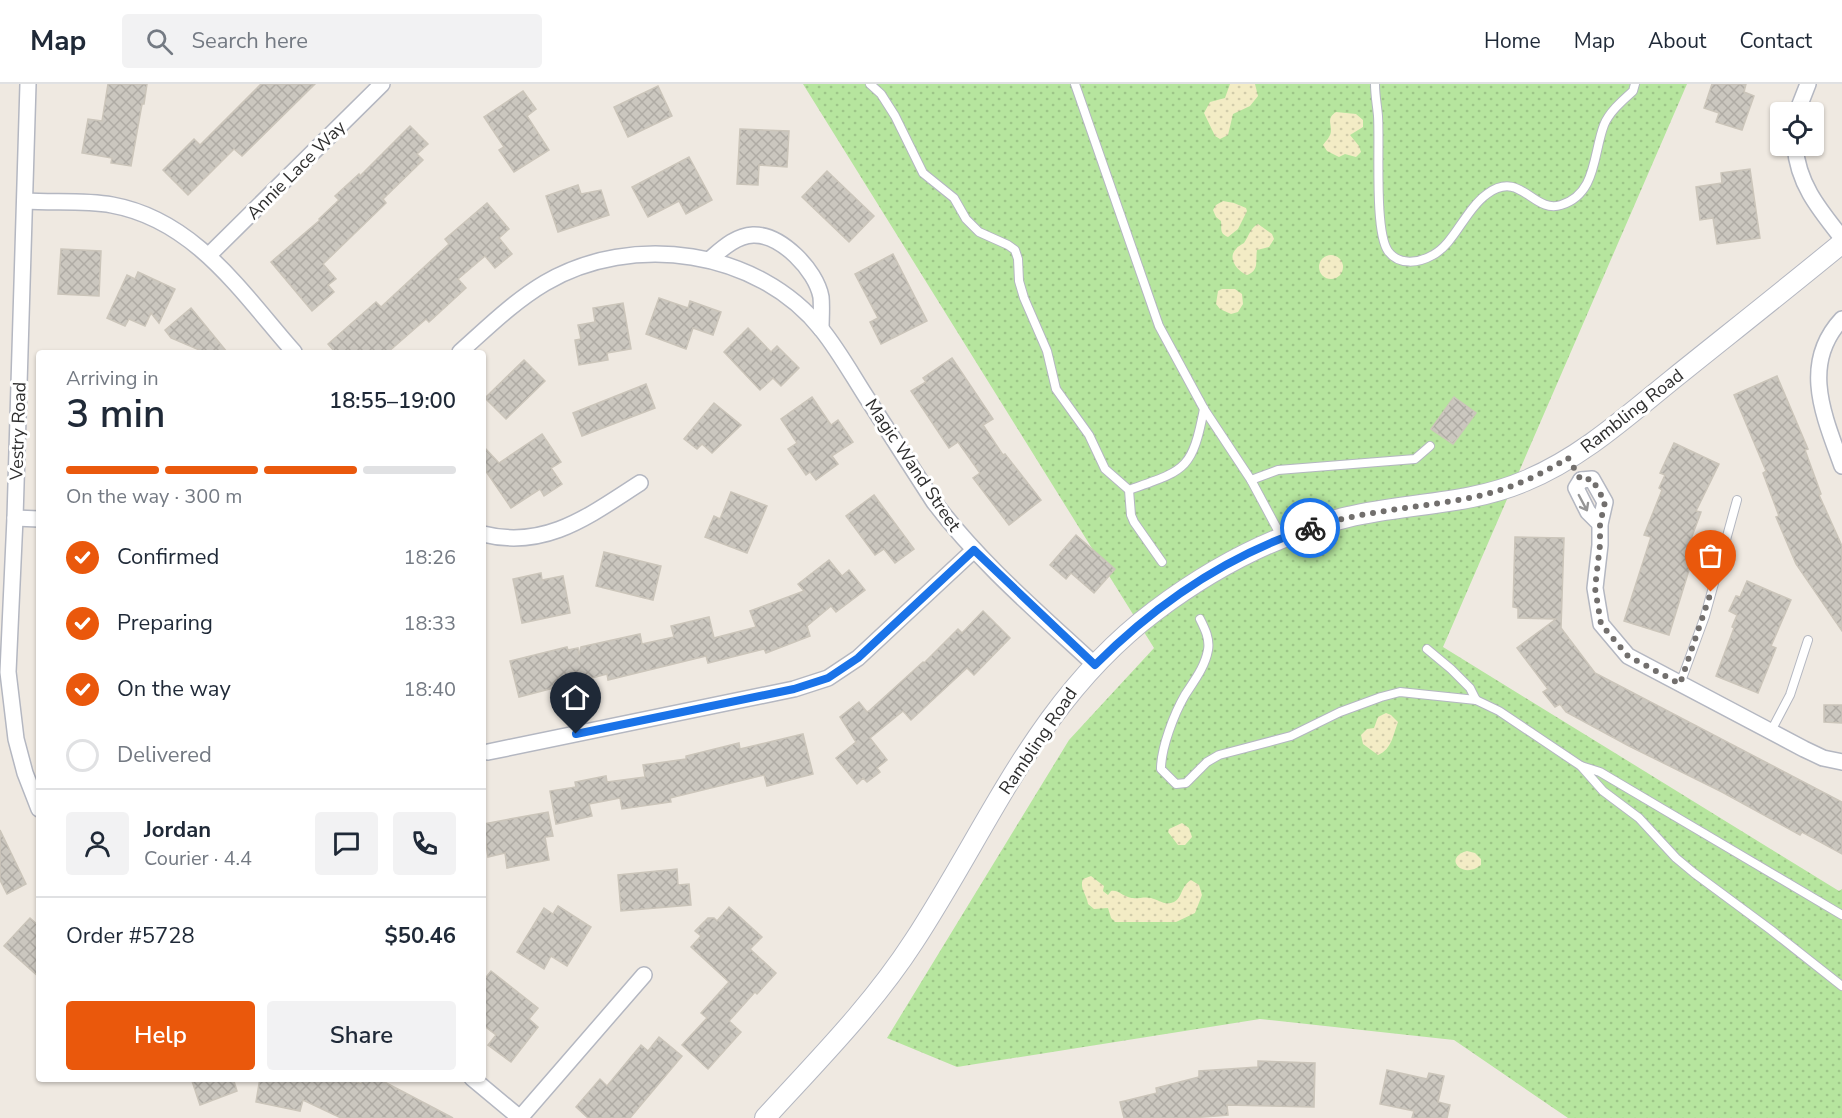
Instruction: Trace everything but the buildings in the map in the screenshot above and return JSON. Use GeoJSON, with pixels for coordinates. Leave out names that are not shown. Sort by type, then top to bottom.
{"type":"FeatureCollection","features":[{"type":"Feature","properties":{"kind":"street","name":"Vestry Road"},"geometry":{"type":"LineString","coordinates":[[28,84],[8,672],[10,705],[22,762],[36,801]]}},
{"type":"Feature","properties":{"kind":"street","name":"Annie Lace Way"},"geometry":{"type":"LineString","coordinates":[[209,255],[382,84]]}},
{"type":"Feature","properties":{"kind":"street"},"geometry":{"type":"LineString","coordinates":[[1801,102],[1808,84]]}},
{"type":"Feature","properties":{"kind":"street"},"geometry":{"type":"LineString","coordinates":[[1797,156],[1799,170],[1809,194],[1842,238]]}},
{"type":"Feature","properties":{"kind":"street"},"geometry":{"type":"LineString","coordinates":[[25,201],[110,205],[131,209],[171,226],[209,255],[292,350]]}},
{"type":"Feature","properties":{"kind":"street"},"geometry":{"type":"LineString","coordinates":[[709,260],[727,245],[752,235],[778,242],[791,252],[813,278],[820,296],[821,329]]}},
{"type":"Feature","properties":{"kind":"street","name":"Rambling Road"},"geometry":{"type":"LineString","coordinates":[[765,1118],[872,1000],[896,969],[1032,743],[1064,699],[1131,630],[1178,595],[1223,566],[1282,538],[1349,517],[1475,497],[1539,475],[1605,434],[1842,243]]}},
{"type":"Feature","properties":{"kind":"street","name":"Magic Wand Street"},"geometry":{"type":"LineString","coordinates":[[462,350],[527,294],[576,268],[609,259],[642,255],[676,255],[709,260],[747,273],[776,289],[795,303],[821,329],[952,526],[974,550],[1095,665]]}},
{"type":"Feature","properties":{"kind":"street"},"geometry":{"type":"LineString","coordinates":[[1842,319],[1824,342],[1818,379],[1819,397],[1842,466]]}},
{"type":"Feature","properties":{"kind":"street"},"geometry":{"type":"LineString","coordinates":[[1568,458],[1581,480],[1592,479],[1605,502],[1600,524],[1595,588],[1601,624],[1628,656],[1823,758],[1842,762]]}},
{"type":"Feature","properties":{"kind":"street"},"geometry":{"type":"LineString","coordinates":[[486,534],[510,538],[548,534],[583,519],[640,483]]}},
{"type":"Feature","properties":{"kind":"street"},"geometry":{"type":"LineString","coordinates":[[15,518],[36,519]]}},
{"type":"Feature","properties":{"kind":"street"},"geometry":{"type":"LineString","coordinates":[[488,752],[794,689],[828,678],[858,658],[974,550]]}},
{"type":"Feature","properties":{"kind":"street"},"geometry":{"type":"LineString","coordinates":[[477,1082],[520,1118],[644,975]]}},
{"type":"Feature","properties":{"kind":"lane"},"geometry":{"type":"LineString","coordinates":[[870,84],[881,94],[895,116],[923,173],[954,198],[966,219],[979,232],[1014,250],[1018,259],[1019,281],[1023,298],[1047,351],[1056,389],[1089,435],[1105,469],[1129,490],[1131,515],[1134,522],[1162,562]]}},
{"type":"Feature","properties":{"kind":"lane"},"geometry":{"type":"LineString","coordinates":[[1075,84],[1159,326],[1204,409],[1251,480],[1282,538]]}},
{"type":"Feature","properties":{"kind":"lane"},"geometry":{"type":"LineString","coordinates":[[1375,84],[1383,238],[1388,251],[1408,262],[1432,256],[1443,248],[1473,206],[1498,188],[1510,186],[1521,189],[1531,198],[1550,207],[1562,205],[1576,196],[1590,178],[1604,124],[1633,91],[1635,84]]}},
{"type":"Feature","properties":{"kind":"lane"},"geometry":{"type":"LineString","coordinates":[[1129,490],[1167,476],[1188,461],[1198,441],[1204,409]]}},
{"type":"Feature","properties":{"kind":"lane"},"geometry":{"type":"LineString","coordinates":[[1251,480],[1278,470],[1415,459],[1430,446]]}},
{"type":"Feature","properties":{"kind":"lane"},"geometry":{"type":"LineString","coordinates":[[1680,684],[1705,616],[1737,500]]}},
{"type":"Feature","properties":{"kind":"lane"},"geometry":{"type":"LineString","coordinates":[[1200,619],[1208,637],[1208,650],[1203,666],[1177,710],[1161,758],[1161,770],[1176,784],[1186,783],[1207,762],[1219,754],[1291,736],[1340,712],[1381,697],[1400,692],[1476,700],[1499,711],[1581,766],[1603,790],[1639,818],[1676,858],[1842,986]]}},
{"type":"Feature","properties":{"kind":"lane"},"geometry":{"type":"LineString","coordinates":[[1771,731],[1790,695],[1808,640]]}},
{"type":"Feature","properties":{"kind":"lane"},"geometry":{"type":"LineString","coordinates":[[1427,649],[1458,675],[1470,688],[1476,700]]}},
{"type":"Feature","properties":{"kind":"lane"},"geometry":{"type":"LineString","coordinates":[[1581,766],[1600,772],[1842,915]]}},
{"type":"Feature","properties":{"kind":"green space"},"geometry":{"type":"Polygon","coordinates":[[[803,84],[1687,84],[1443,647],[1839,891],[1842,889],[1842,1118],[1568,1118],[1454,1040],[1260,1019],[957,1067],[887,1038],[1069,740],[1154,648],[803,84]]]}},
{"type":"Feature","properties":{"kind":"sand"},"geometry":{"type":"Polygon","coordinates":[[[1230,84],[1255,84],[1258,96],[1250,106],[1233,114],[1228,135],[1220,139],[1215,136],[1204,113],[1210,102],[1225,98],[1230,84]]]}},
{"type":"Feature","properties":{"kind":"sand"},"geometry":{"type":"Polygon","coordinates":[[[1336,112],[1356,114],[1363,120],[1363,127],[1350,135],[1361,152],[1356,157],[1345,154],[1339,157],[1327,151],[1323,145],[1330,135],[1330,118],[1336,112]]]}},
{"type":"Feature","properties":{"kind":"sand"},"geometry":{"type":"Polygon","coordinates":[[[1223,201],[1246,208],[1247,211],[1238,229],[1228,237],[1222,232],[1221,221],[1213,210],[1223,201]]]}},
{"type":"Feature","properties":{"kind":"sand"},"geometry":{"type":"Polygon","coordinates":[[[1258,224],[1272,234],[1274,239],[1269,247],[1257,250],[1254,271],[1247,275],[1237,267],[1233,260],[1233,253],[1244,243],[1251,230],[1258,224]]]}},
{"type":"Feature","properties":{"kind":"sand"},"geometry":{"type":"Polygon","coordinates":[[[1331,255],[1336,256],[1342,262],[1342,272],[1336,278],[1331,279],[1326,278],[1320,272],[1319,267],[1320,262],[1326,256],[1331,255]]]}},
{"type":"Feature","properties":{"kind":"sand"},"geometry":{"type":"Polygon","coordinates":[[[1235,289],[1242,294],[1243,304],[1238,312],[1231,314],[1220,309],[1216,304],[1218,291],[1235,289]]]}},
{"type":"Feature","properties":{"kind":"sand"},"geometry":{"type":"Polygon","coordinates":[[[1386,713],[1398,722],[1389,745],[1378,755],[1363,744],[1361,735],[1367,729],[1374,728],[1378,717],[1386,713]]]}},
{"type":"Feature","properties":{"kind":"sand"},"geometry":{"type":"Polygon","coordinates":[[[1182,823],[1189,828],[1192,837],[1185,845],[1178,845],[1168,832],[1169,829],[1182,823]]]}},
{"type":"Feature","properties":{"kind":"sand"},"geometry":{"type":"Polygon","coordinates":[[[1467,851],[1475,853],[1481,859],[1481,865],[1468,870],[1458,866],[1456,858],[1467,851]]]}},
{"type":"Feature","properties":{"kind":"sand"},"geometry":{"type":"Polygon","coordinates":[[[1091,876],[1104,886],[1103,891],[1108,895],[1114,891],[1131,898],[1148,898],[1171,903],[1177,900],[1191,880],[1199,885],[1202,895],[1195,913],[1176,922],[1115,922],[1108,908],[1094,909],[1088,904],[1082,882],[1083,879],[1091,876]]]}},
{"type":"Feature","properties":{"kind":"way so far"},"geometry":{"type":"LineString","coordinates":[[1310,528],[1380,511],[1475,497],[1521,483],[1568,458],[1581,480],[1592,479],[1605,502],[1600,524],[1595,588],[1601,624],[1628,656],[1680,684],[1705,616],[1711,592]]}},
{"type":"Feature","properties":{"kind":"route"},"geometry":{"type":"LineString","coordinates":[[576,734],[794,689],[828,678],[858,658],[974,550],[1095,665],[1121,639],[1154,612],[1200,580],[1250,552],[1310,528]]}}]}
